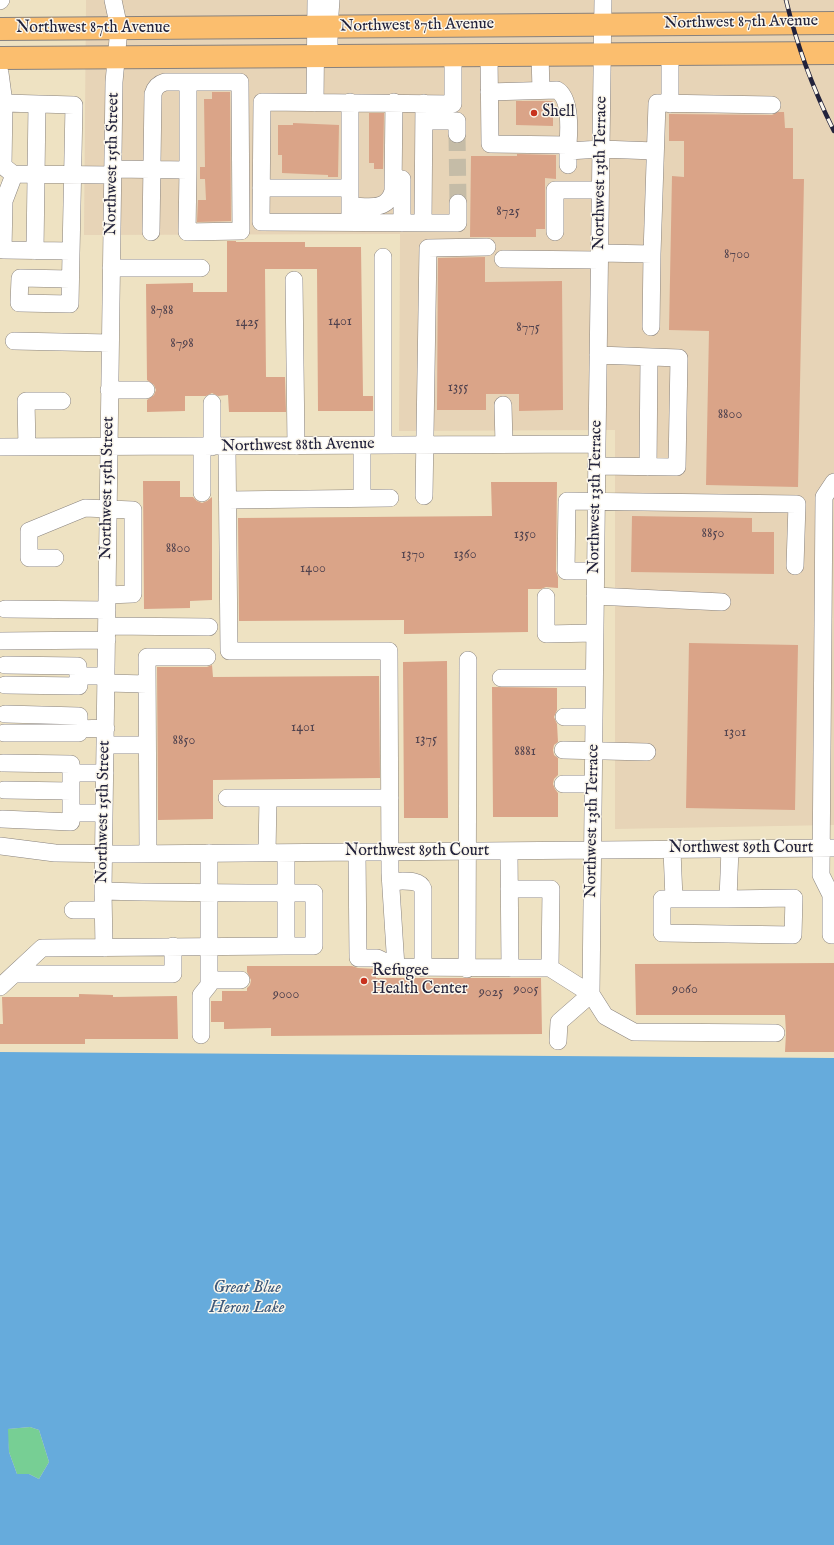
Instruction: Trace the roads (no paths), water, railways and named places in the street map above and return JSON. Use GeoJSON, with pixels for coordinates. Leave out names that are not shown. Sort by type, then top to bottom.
{"type":"FeatureCollection","features":[{"type":"Feature","properties":{"kind":"main road","name":"Northwest 87th Avenue"},"geometry":{"type":"LineString","coordinates":[[0,29],[834,23]]}},
{"type":"Feature","properties":{"kind":"main road","name":"Northwest 87th Avenue"},"geometry":{"type":"LineString","coordinates":[[10,58],[834,53]]}},
{"type":"Feature","properties":{"kind":"street","name":"Northwest 15th Street"},"geometry":{"type":"LineString","coordinates":[[104,948],[103,891],[114,82],[119,28],[113,0]]}},
{"type":"Feature","properties":{"kind":"street"},"geometry":{"type":"LineString","coordinates":[[315,103],[322,56],[322,27],[316,0]]}},
{"type":"Feature","properties":{"kind":"street"},"geometry":{"type":"LineString","coordinates":[[322,27],[332,0]]}},
{"type":"Feature","properties":{"kind":"street","name":"Northwest 13th Terrace"},"geometry":{"type":"LineString","coordinates":[[591,994],[596,466],[603,0]]}},
{"type":"Feature","properties":{"kind":"street"},"geometry":{"type":"LineString","coordinates":[[670,53],[670,104]]}},
{"type":"Feature","properties":{"kind":"street"},"geometry":{"type":"LineString","coordinates":[[540,55],[566,152]]}},
{"type":"Feature","properties":{"kind":"street"},"geometry":{"type":"LineString","coordinates":[[398,102],[393,191],[391,197],[385,204],[350,214],[261,222],[262,102],[398,102],[453,104],[453,56]]}},
{"type":"Feature","properties":{"kind":"street"},"geometry":{"type":"LineString","coordinates":[[489,56],[490,144],[566,152],[601,149],[655,151]]}},
{"type":"Feature","properties":{"kind":"street"},"geometry":{"type":"LineString","coordinates":[[151,232],[153,94],[161,83],[165,82],[186,82],[240,82],[241,231],[187,232],[188,170],[186,82],[186,57]]}},
{"type":"Feature","properties":{"kind":"street"},"geometry":{"type":"LineString","coordinates":[[4,103],[11,74],[10,58]]}},
{"type":"Feature","properties":{"kind":"street"},"geometry":{"type":"LineString","coordinates":[[0,73],[4,103],[5,168],[12,180],[4,200],[3,250],[71,251]]}},
{"type":"Feature","properties":{"kind":"street"},"geometry":{"type":"LineString","coordinates":[[490,92],[549,90]]}},
{"type":"Feature","properties":{"kind":"street"},"geometry":{"type":"LineString","coordinates":[[350,102],[350,214]]}},
{"type":"Feature","properties":{"kind":"street"},"geometry":{"type":"LineString","coordinates":[[398,102],[402,223]]}},
{"type":"Feature","properties":{"kind":"street"},"geometry":{"type":"LineString","coordinates":[[4,103],[74,105],[70,279]]}},
{"type":"Feature","properties":{"kind":"street"},"geometry":{"type":"LineString","coordinates":[[423,223],[424,103]]}},
{"type":"Feature","properties":{"kind":"street"},"geometry":{"type":"LineString","coordinates":[[651,327],[657,103],[772,105]]}},
{"type":"Feature","properties":{"kind":"street"},"geometry":{"type":"LineString","coordinates":[[35,251],[37,104]]}},
{"type":"Feature","properties":{"kind":"street"},"geometry":{"type":"LineString","coordinates":[[424,120],[457,121],[457,134]]}},
{"type":"Feature","properties":{"kind":"street"},"geometry":{"type":"LineString","coordinates":[[5,168],[36,174],[72,175],[151,170],[188,170]]}},
{"type":"Feature","properties":{"kind":"street"},"geometry":{"type":"LineString","coordinates":[[261,188],[350,188]]}},
{"type":"Feature","properties":{"kind":"street"},"geometry":{"type":"LineString","coordinates":[[555,232],[555,190],[600,190]]}},
{"type":"Feature","properties":{"kind":"street"},"geometry":{"type":"LineString","coordinates":[[350,214],[402,223],[458,223],[458,203]]}},
{"type":"Feature","properties":{"kind":"street"},"geometry":{"type":"LineString","coordinates":[[424,496],[428,248],[487,247]]}},
{"type":"Feature","properties":{"kind":"street"},"geometry":{"type":"LineString","coordinates":[[503,260],[652,254]]}},
{"type":"Feature","properties":{"kind":"street"},"geometry":{"type":"LineString","coordinates":[[383,257],[383,445]]}},
{"type":"Feature","properties":{"kind":"street"},"geometry":{"type":"LineString","coordinates":[[111,268],[200,268]]}},
{"type":"Feature","properties":{"kind":"street"},"geometry":{"type":"LineString","coordinates":[[294,280],[296,446]]}},
{"type":"Feature","properties":{"kind":"street"},"geometry":{"type":"LineString","coordinates":[[14,341],[110,343]]}},
{"type":"Feature","properties":{"kind":"street"},"geometry":{"type":"LineString","coordinates":[[596,466],[678,467],[679,358],[598,355]]}},
{"type":"Feature","properties":{"kind":"street"},"geometry":{"type":"LineString","coordinates":[[648,467],[649,357]]}},
{"type":"Feature","properties":{"kind":"street"},"geometry":{"type":"LineString","coordinates":[[109,390],[146,390]]}},
{"type":"Feature","properties":{"kind":"street"},"geometry":{"type":"LineString","coordinates":[[27,447],[26,401],[62,402]]}},
{"type":"Feature","properties":{"kind":"street"},"geometry":{"type":"LineString","coordinates":[[212,403],[214,447],[228,500],[229,651],[389,651],[390,852],[396,967]]}},
{"type":"Feature","properties":{"kind":"street"},"geometry":{"type":"LineString","coordinates":[[503,405],[504,444]]}},
{"type":"Feature","properties":{"kind":"street","name":"Northwest 88th Avenue"},"geometry":{"type":"LineString","coordinates":[[0,447],[597,444]]}},
{"type":"Feature","properties":{"kind":"street"},"geometry":{"type":"LineString","coordinates":[[362,446],[362,498]]}},
{"type":"Feature","properties":{"kind":"street"},"geometry":{"type":"LineString","coordinates":[[202,493],[214,447]]}},
{"type":"Feature","properties":{"kind":"street"},"geometry":{"type":"LineString","coordinates":[[834,482],[824,497],[828,848],[821,875],[833,895],[831,935],[834,935]]}},
{"type":"Feature","properties":{"kind":"street"},"geometry":{"type":"LineString","coordinates":[[228,500],[390,498]]}},
{"type":"Feature","properties":{"kind":"street"},"geometry":{"type":"LineString","coordinates":[[595,572],[566,571],[567,501],[797,504],[795,566]]}},
{"type":"Feature","properties":{"kind":"street"},"geometry":{"type":"LineString","coordinates":[[0,640],[107,618],[133,594],[133,510],[85,508],[29,531],[29,558],[55,558]]}},
{"type":"Feature","properties":{"kind":"street"},"geometry":{"type":"LineString","coordinates":[[595,596],[722,602]]}},
{"type":"Feature","properties":{"kind":"street"},"geometry":{"type":"LineString","coordinates":[[546,597],[546,634],[595,633]]}},
{"type":"Feature","properties":{"kind":"street"},"geometry":{"type":"LineString","coordinates":[[5,609],[209,627]]}},
{"type":"Feature","properties":{"kind":"street"},"geometry":{"type":"LineString","coordinates":[[148,854],[147,657],[207,657]]}},
{"type":"Feature","properties":{"kind":"street"},"geometry":{"type":"LineString","coordinates":[[467,969],[468,660]]}},
{"type":"Feature","properties":{"kind":"street"},"geometry":{"type":"LineString","coordinates":[[5,665],[78,666],[78,686],[5,685]]}},
{"type":"Feature","properties":{"kind":"street"},"geometry":{"type":"LineString","coordinates":[[78,676],[147,684]]}},
{"type":"Feature","properties":{"kind":"street"},"geometry":{"type":"LineString","coordinates":[[501,678],[594,678]]}},
{"type":"Feature","properties":{"kind":"street"},"geometry":{"type":"LineString","coordinates":[[4,732],[78,734],[79,729],[79,716],[6,714]]}},
{"type":"Feature","properties":{"kind":"street"},"geometry":{"type":"LineString","coordinates":[[564,717],[594,717]]}},
{"type":"Feature","properties":{"kind":"street"},"geometry":{"type":"LineString","coordinates":[[79,729],[105,737],[147,745]]}},
{"type":"Feature","properties":{"kind":"street"},"geometry":{"type":"LineString","coordinates":[[563,750],[647,752]]}},
{"type":"Feature","properties":{"kind":"street"},"geometry":{"type":"LineString","coordinates":[[2,819],[71,822],[71,764],[3,763]]}},
{"type":"Feature","properties":{"kind":"street"},"geometry":{"type":"LineString","coordinates":[[71,773],[105,773]]}},
{"type":"Feature","properties":{"kind":"street"},"geometry":{"type":"LineString","coordinates":[[563,784],[593,784]]}},
{"type":"Feature","properties":{"kind":"street"},"geometry":{"type":"LineString","coordinates":[[4,790],[71,791]]}},
{"type":"Feature","properties":{"kind":"street"},"geometry":{"type":"LineString","coordinates":[[227,798],[390,798]]}},
{"type":"Feature","properties":{"kind":"street"},"geometry":{"type":"LineString","coordinates":[[267,853],[268,798]]}},
{"type":"Feature","properties":{"kind":"street"},"geometry":{"type":"LineString","coordinates":[[71,813],[104,813]]}},
{"type":"Feature","properties":{"kind":"street","name":"Northwest 89th Court"},"geometry":{"type":"LineString","coordinates":[[0,846],[55,853],[104,854],[828,848]]}},
{"type":"Feature","properties":{"kind":"street"},"geometry":{"type":"LineString","coordinates":[[728,898],[730,849]]}},
{"type":"Feature","properties":{"kind":"street"},"geometry":{"type":"LineString","coordinates":[[672,850],[674,899]]}},
{"type":"Feature","properties":{"kind":"street"},"geometry":{"type":"LineString","coordinates":[[509,851],[510,968]]}},
{"type":"Feature","properties":{"kind":"street"},"geometry":{"type":"LineString","coordinates":[[357,852],[358,958],[377,958],[396,967],[467,969],[550,968],[591,994],[605,1016],[634,1032],[776,1032]]}},
{"type":"Feature","properties":{"kind":"street"},"geometry":{"type":"LineString","coordinates":[[201,1035],[201,995],[209,985],[209,853]]}},
{"type":"Feature","properties":{"kind":"street"},"geometry":{"type":"LineString","coordinates":[[286,853],[286,946]]}},
{"type":"Feature","properties":{"kind":"street"},"geometry":{"type":"LineString","coordinates":[[391,881],[416,882],[422,885],[423,968]]}},
{"type":"Feature","properties":{"kind":"street"},"geometry":{"type":"LineString","coordinates":[[509,889],[551,889],[550,968]]}},
{"type":"Feature","properties":{"kind":"street"},"geometry":{"type":"LineString","coordinates":[[0,987],[42,948],[314,946],[314,893],[103,891]]}},
{"type":"Feature","properties":{"kind":"street"},"geometry":{"type":"LineString","coordinates":[[728,898],[794,898],[793,935],[662,933],[662,899],[728,898]]}},
{"type":"Feature","properties":{"kind":"street"},"geometry":{"type":"LineString","coordinates":[[73,910],[103,910]]}},
{"type":"Feature","properties":{"kind":"street"},"geometry":{"type":"LineString","coordinates":[[14,974],[173,974],[173,946]]}},
{"type":"Feature","properties":{"kind":"street"},"geometry":{"type":"LineString","coordinates":[[209,980],[241,980]]}},
{"type":"Feature","properties":{"kind":"street"},"geometry":{"type":"LineString","coordinates":[[558,1041],[559,1022],[591,994]]}},
{"type":"Feature","properties":{"kind":"water","name":"Great Blue Heron Lake"},"geometry":{"type":"Polygon","coordinates":[[[0,1052],[834,1058],[834,1545],[0,1545],[0,1052]],[[30,1427],[8,1429],[9,1452],[17,1474],[29,1474],[39,1479],[49,1462],[39,1430],[30,1427]]]}},
{"type":"Feature","properties":{"kind":"tunnel"},"geometry":{"type":"LineString","coordinates":[[457,134],[458,203]]}},
{"type":"Feature","properties":{"kind":"railway"},"geometry":{"type":"LineString","coordinates":[[786,0],[806,67],[834,131]]}},
{"type":"Feature","properties":{"kind":"place","name":"Shell"},"geometry":{"type":"Point","coordinates":[534,113]}},
{"type":"Feature","properties":{"kind":"place","name":"Refugee Health Center"},"geometry":{"type":"Point","coordinates":[364,981]}}]}
